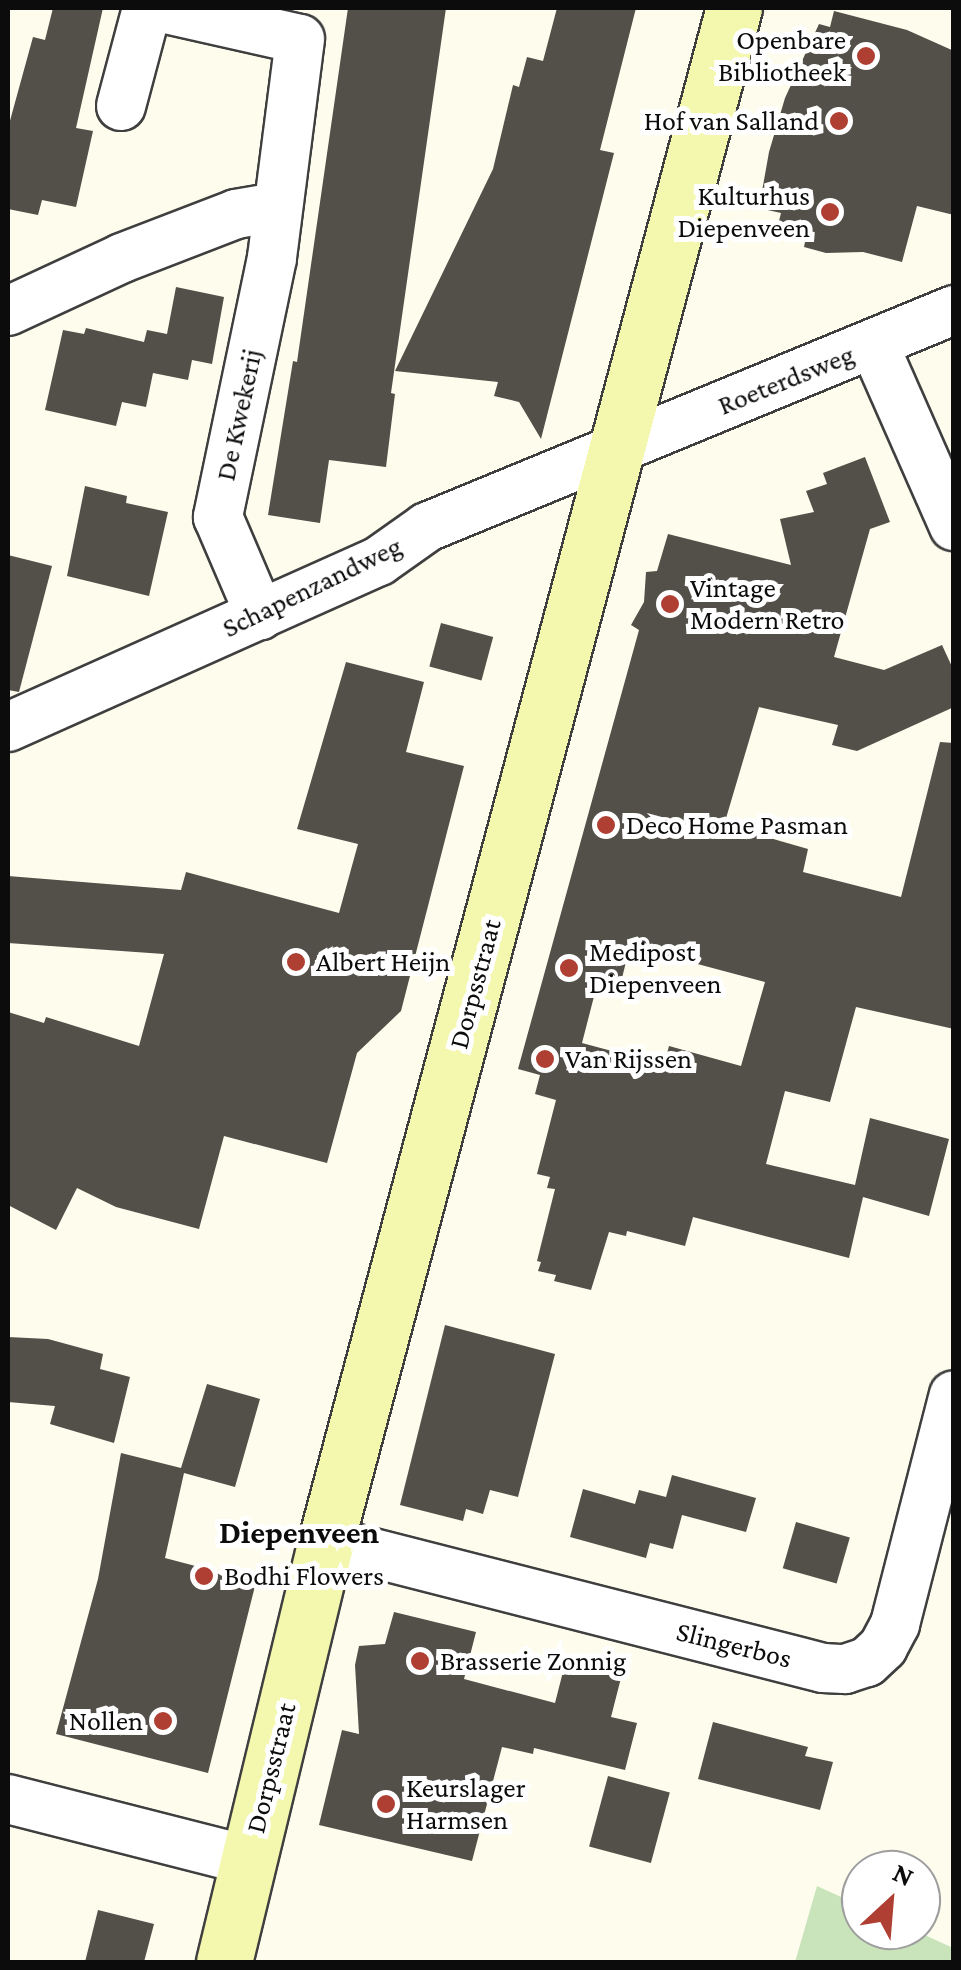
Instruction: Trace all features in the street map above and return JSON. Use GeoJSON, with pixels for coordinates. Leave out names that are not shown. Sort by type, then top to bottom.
{"type":"FeatureCollection","features":[{"type":"Feature","properties":{"kind":"street"},"geometry":{"type":"LineString","coordinates":[[121,106],[148,8]]}},
{"type":"Feature","properties":{"kind":"street","name":"De Kwekerij"},"geometry":{"type":"LineString","coordinates":[[162,8],[303,23],[275,207],[272,258],[218,517],[260,615]]}},
{"type":"Feature","properties":{"kind":"street","name":"Dorpsstraat"},"geometry":{"type":"LineString","coordinates":[[224,1962],[326,1541],[734,8]]}},
{"type":"Feature","properties":{"kind":"street"},"geometry":{"type":"LineString","coordinates":[[8,311],[122,258],[236,214],[275,207]]}},
{"type":"Feature","properties":{"kind":"street","name":"Roeterdsweg"},"geometry":{"type":"LineString","coordinates":[[617,449],[954,310]]}},
{"type":"Feature","properties":{"kind":"street"},"geometry":{"type":"LineString","coordinates":[[874,345],[954,526]]}},
{"type":"Feature","properties":{"kind":"street","name":"Schapenzandweg"},"geometry":{"type":"LineString","coordinates":[[8,727],[379,561],[428,527],[617,449]]}},
{"type":"Feature","properties":{"kind":"street","name":"Slingerbos"},"geometry":{"type":"LineString","coordinates":[[326,1541],[823,1668],[845,1669],[867,1662],[883,1647],[895,1624],[954,1395]]}},
{"type":"Feature","properties":{"kind":"street"},"geometry":{"type":"LineString","coordinates":[[8,1799],[248,1860]]}},
{"type":"Feature","properties":{"kind":"green space"},"geometry":{"type":"Polygon","coordinates":[[[817,1886],[841,1897],[841,1950],[941,1950],[941,1942],[953,1948],[953,1962],[795,1962],[817,1886]]]}},
{"type":"Feature","properties":{"kind":"building"},"geometry":{"type":"Polygon","coordinates":[[[53,8],[103,8],[76,128],[93,131],[76,207],[42,200],[38,215],[8,209],[8,128],[33,37],[45,40],[53,8]]]}},
{"type":"Feature","properties":{"kind":"building"},"geometry":{"type":"Polygon","coordinates":[[[348,8],[446,8],[391,393],[395,394],[386,467],[329,460],[320,523],[268,515],[293,361],[297,362],[348,8]]]}},
{"type":"Feature","properties":{"kind":"building"},"geometry":{"type":"Polygon","coordinates":[[[557,8],[636,8],[600,150],[614,153],[541,439],[519,402],[494,396],[498,382],[395,371],[493,169],[513,85],[519,87],[527,57],[543,61],[557,8]]]}},
{"type":"Feature","properties":{"kind":"building"},"geometry":{"type":"Polygon","coordinates":[[[834,11],[907,30],[954,51],[954,215],[917,206],[902,262],[863,252],[826,253],[804,247],[806,237],[777,229],[781,213],[759,208],[769,152],[785,98],[819,24],[830,27],[834,11]]]}},
{"type":"Feature","properties":{"kind":"building"},"geometry":{"type":"Polygon","coordinates":[[[176,287],[224,297],[212,364],[192,360],[188,380],[153,373],[146,407],[122,402],[116,426],[45,410],[63,330],[84,334],[86,328],[144,342],[147,330],[167,334],[176,287]]]}},
{"type":"Feature","properties":{"kind":"building"},"geometry":{"type":"Polygon","coordinates":[[[865,457],[890,522],[870,529],[834,657],[884,670],[942,645],[954,671],[954,707],[857,751],[832,745],[838,725],[759,707],[724,825],[808,849],[803,872],[901,897],[940,742],[954,743],[954,1029],[856,1007],[830,1102],[785,1091],[766,1164],[855,1185],[870,1118],[949,1139],[929,1216],[863,1197],[849,1258],[693,1217],[685,1246],[627,1231],[626,1236],[609,1232],[591,1290],[554,1281],[556,1275],[538,1271],[541,1262],[537,1261],[555,1189],[547,1188],[550,1177],[537,1174],[556,1100],[535,1094],[540,1075],[518,1069],[639,630],[631,625],[644,602],[646,572],[657,571],[668,534],[791,565],[780,519],[814,512],[806,491],[827,484],[823,473],[865,457]],[[630,946],[621,982],[599,977],[582,1043],[664,1065],[669,1046],[741,1066],[765,982],[630,946]]]}},
{"type":"Feature","properties":{"kind":"building"},"geometry":{"type":"Polygon","coordinates":[[[85,486],[127,496],[126,503],[168,512],[149,596],[67,576],[85,486]]]}},
{"type":"Feature","properties":{"kind":"building"},"geometry":{"type":"Polygon","coordinates":[[[8,555],[52,566],[19,692],[8,690],[8,555]]]}},
{"type":"Feature","properties":{"kind":"building"},"geometry":{"type":"Polygon","coordinates":[[[441,623],[493,637],[482,680],[429,666],[441,623]]]}},
{"type":"Feature","properties":{"kind":"building"},"geometry":{"type":"Polygon","coordinates":[[[346,662],[424,682],[406,752],[464,766],[401,1011],[357,1053],[327,1163],[224,1136],[199,1229],[116,1207],[77,1188],[56,1230],[8,1205],[8,1012],[44,1023],[46,1017],[139,1046],[164,954],[8,943],[8,876],[181,890],[186,872],[339,913],[358,844],[297,829],[346,662]]]}},
{"type":"Feature","properties":{"kind":"building"},"geometry":{"type":"Polygon","coordinates":[[[445,1325],[555,1354],[518,1497],[490,1490],[483,1514],[466,1509],[463,1521],[400,1505],[445,1325]]]}},
{"type":"Feature","properties":{"kind":"building"},"geometry":{"type":"Polygon","coordinates":[[[8,1337],[48,1339],[103,1354],[100,1369],[130,1377],[114,1443],[50,1424],[55,1406],[8,1402],[8,1337]]]}},
{"type":"Feature","properties":{"kind":"building"},"geometry":{"type":"Polygon","coordinates":[[[207,1384],[260,1399],[235,1487],[184,1473],[165,1558],[256,1582],[208,1773],[56,1734],[98,1579],[121,1453],[181,1468],[207,1384]]]}},
{"type":"Feature","properties":{"kind":"building"},"geometry":{"type":"Polygon","coordinates":[[[672,1475],[756,1498],[746,1532],[682,1515],[673,1549],[650,1543],[646,1558],[570,1537],[583,1489],[635,1504],[639,1490],[666,1497],[672,1475]]]}},
{"type":"Feature","properties":{"kind":"building"},"geometry":{"type":"Polygon","coordinates":[[[796,1522],[850,1537],[837,1584],[783,1568],[796,1522]]]}},
{"type":"Feature","properties":{"kind":"building"},"geometry":{"type":"Polygon","coordinates":[[[394,1612],[476,1632],[464,1679],[555,1703],[566,1660],[622,1674],[611,1717],[637,1723],[625,1770],[534,1748],[533,1754],[502,1747],[472,1861],[319,1825],[342,1730],[359,1734],[355,1665],[359,1646],[385,1644],[394,1612]]]}},
{"type":"Feature","properties":{"kind":"building"},"geometry":{"type":"Polygon","coordinates":[[[713,1722],[808,1747],[805,1756],[833,1762],[820,1810],[698,1779],[713,1722]]]}},
{"type":"Feature","properties":{"kind":"building"},"geometry":{"type":"Polygon","coordinates":[[[608,1776],[670,1793],[651,1863],[589,1847],[608,1776]]]}},
{"type":"Feature","properties":{"kind":"building"},"geometry":{"type":"Polygon","coordinates":[[[98,1910],[154,1924],[144,1962],[85,1962],[98,1910]]]}},
{"type":"Feature","properties":{"kind":"place","name":"Openbare Bibliotheek"},"geometry":{"type":"Point","coordinates":[866,56]}},
{"type":"Feature","properties":{"kind":"place","name":"Hof van Salland"},"geometry":{"type":"Point","coordinates":[839,121]}},
{"type":"Feature","properties":{"kind":"place","name":"Kulturhus Diepenveen"},"geometry":{"type":"Point","coordinates":[830,212]}},
{"type":"Feature","properties":{"kind":"place","name":"Vintage Modern Retro"},"geometry":{"type":"Point","coordinates":[670,604]}},
{"type":"Feature","properties":{"kind":"place","name":"Deco Home Pasman"},"geometry":{"type":"Point","coordinates":[606,825]}},
{"type":"Feature","properties":{"kind":"place","name":"Albert Heijn"},"geometry":{"type":"Point","coordinates":[296,962]}},
{"type":"Feature","properties":{"kind":"place","name":"Medipost Diepenveen"},"geometry":{"type":"Point","coordinates":[569,968]}},
{"type":"Feature","properties":{"kind":"place","name":"Van Rijssen"},"geometry":{"type":"Point","coordinates":[545,1059]}},
{"type":"Feature","properties":{"kind":"place","name":"Bodhi Flowers"},"geometry":{"type":"Point","coordinates":[204,1576]}},
{"type":"Feature","properties":{"kind":"place","name":"Brasserie Zonnig"},"geometry":{"type":"Point","coordinates":[420,1661]}},
{"type":"Feature","properties":{"kind":"place","name":"Nollen"},"geometry":{"type":"Point","coordinates":[163,1721]}},
{"type":"Feature","properties":{"kind":"place","name":"Keurslager Harmsen"},"geometry":{"type":"Point","coordinates":[386,1804]}},
{"type":"Feature","properties":{"kind":"district","name":"Diepenveen"},"geometry":{"type":"Point","coordinates":[299,1532]}}]}
